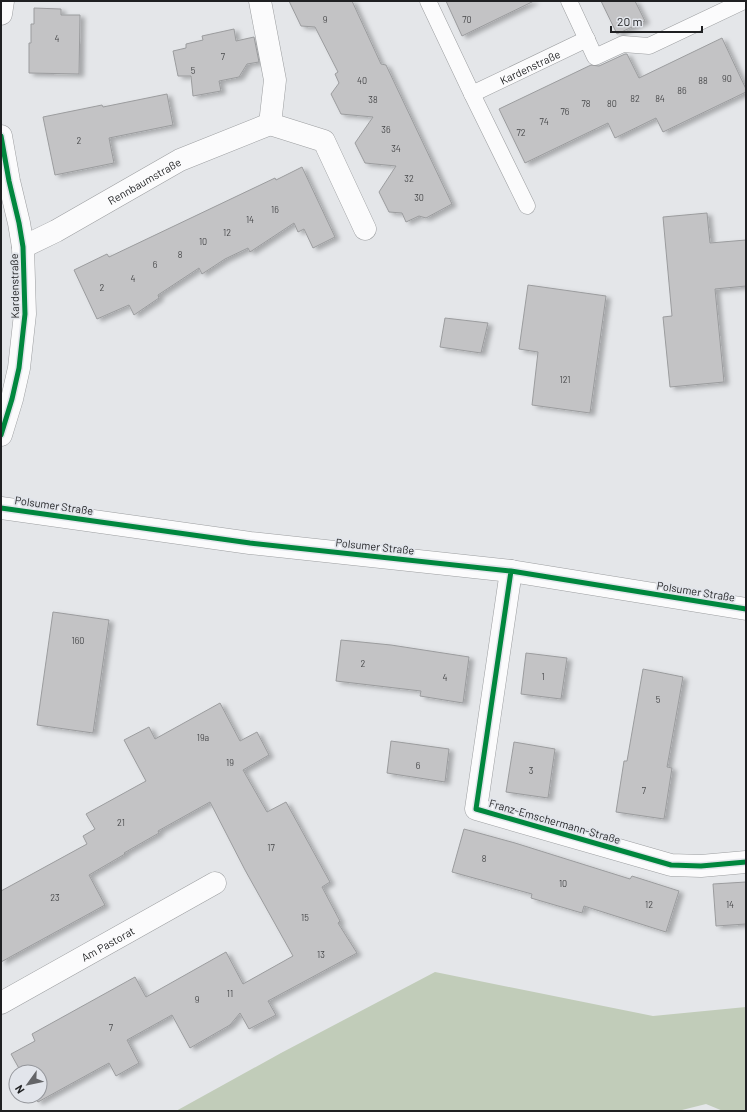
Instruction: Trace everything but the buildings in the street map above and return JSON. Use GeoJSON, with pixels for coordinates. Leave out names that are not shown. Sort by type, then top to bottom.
{"type":"FeatureCollection","features":[{"type":"Feature","properties":{"kind":"street"},"geometry":{"type":"LineString","coordinates":[[1,14],[3,1]]}},
{"type":"Feature","properties":{"kind":"street"},"geometry":{"type":"LineString","coordinates":[[260,1],[275,80],[270,124],[324,141],[364,229]]}},
{"type":"Feature","properties":{"kind":"street","name":"Rennbaumstraße"},"geometry":{"type":"LineString","coordinates":[[23,247],[56,231],[180,160],[270,124]]}},
{"type":"Feature","properties":{"kind":"street","name":"Kardenstraße"},"geometry":{"type":"LineString","coordinates":[[1,136],[8,181],[23,247],[25,314],[19,368],[14,392],[1,435]]}},
{"type":"Feature","properties":{"kind":"street","name":"Polsumer Straße"},"geometry":{"type":"LineString","coordinates":[[1,508],[250,543],[511,571],[746,609]]}},
{"type":"Feature","properties":{"kind":"street","name":"Franz-Emschermann-Straße"},"geometry":{"type":"LineString","coordinates":[[511,571],[476,809],[671,866],[702,866],[746,862]]}},
{"type":"Feature","properties":{"kind":"street","name":"Am Pastorat"},"geometry":{"type":"LineString","coordinates":[[1,1003],[215,883]]}},
{"type":"Feature","properties":{"kind":"lane"},"geometry":{"type":"LineString","coordinates":[[428,1],[527,206]]}},
{"type":"Feature","properties":{"kind":"lane"},"geometry":{"type":"LineString","coordinates":[[569,1],[595,56],[622,44],[649,46],[744,1]]}},
{"type":"Feature","properties":{"kind":"lane","name":"Kardenstraße"},"geometry":{"type":"LineString","coordinates":[[472,94],[587,40]]}},
{"type":"Feature","properties":{"kind":"green space"},"geometry":{"type":"Polygon","coordinates":[[[435,972],[653,1016],[746,1007],[746,1111],[723,1111],[706,1104],[678,1111],[176,1111],[281,1053],[435,972]]]}},
{"type":"Feature","properties":{"kind":"cycle path"},"geometry":{"type":"LineString","coordinates":[[1,136],[23,247],[25,314],[19,368],[12,399],[1,435]]}},
{"type":"Feature","properties":{"kind":"cycle path"},"geometry":{"type":"LineString","coordinates":[[1,508],[250,543],[511,571],[746,609]]}},
{"type":"Feature","properties":{"kind":"cycle path"},"geometry":{"type":"LineString","coordinates":[[511,571],[476,809],[671,865],[701,866],[746,862]]}}]}
